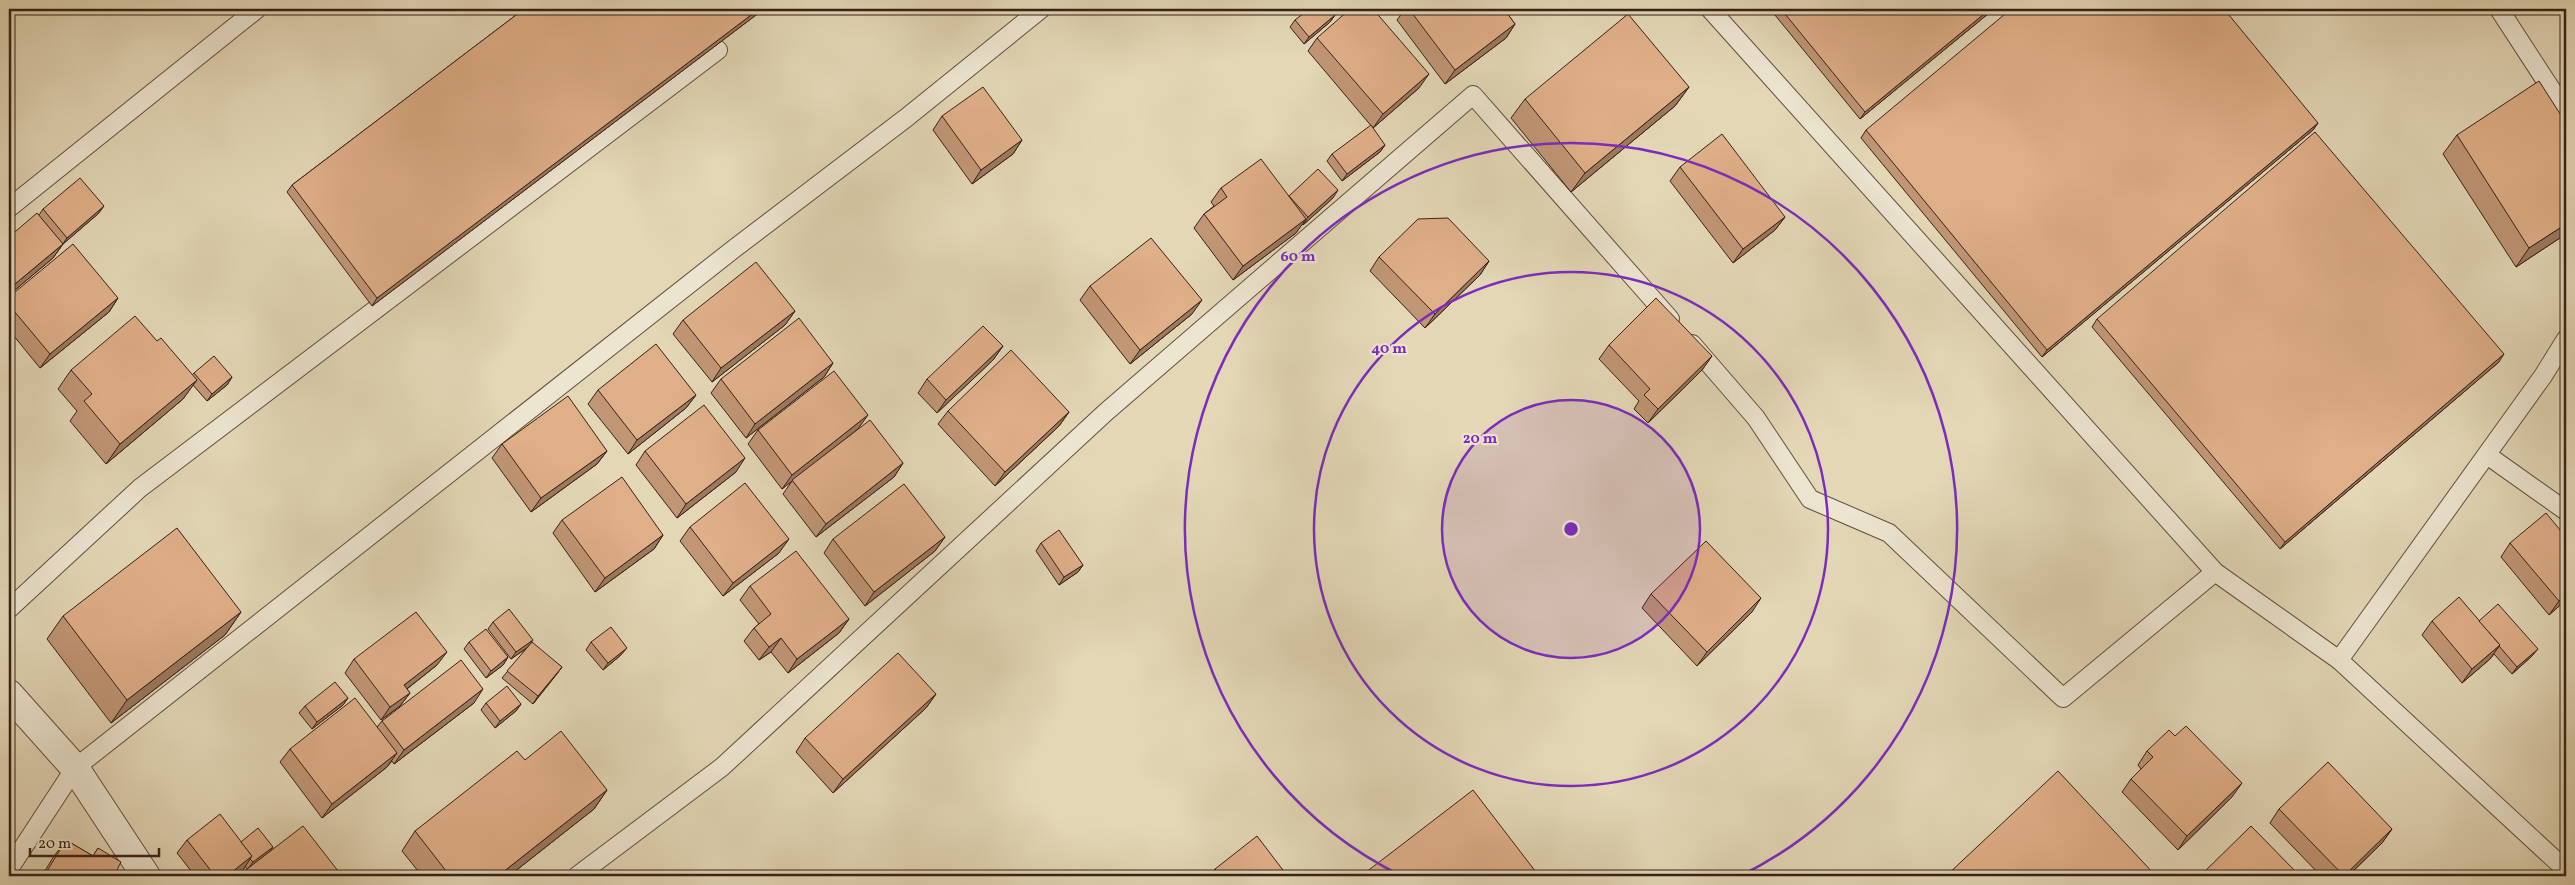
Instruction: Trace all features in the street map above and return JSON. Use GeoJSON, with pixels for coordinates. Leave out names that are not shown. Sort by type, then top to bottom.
{"type":"FeatureCollection","features":[{"type":"Feature","properties":{"kind":"street"},"geometry":{"type":"LineString","coordinates":[[9,694],[75,768],[146,876]]}},
{"type":"Feature","properties":{"kind":"lane"},"geometry":{"type":"LineString","coordinates":[[9,208],[257,9]]}},
{"type":"Feature","properties":{"kind":"lane"},"geometry":{"type":"LineString","coordinates":[[9,868],[75,768],[727,254],[906,118],[1041,9]]}},
{"type":"Feature","properties":{"kind":"lane"},"geometry":{"type":"LineString","coordinates":[[1710,9],[2215,572],[2339,660],[2566,870]]}},
{"type":"Feature","properties":{"kind":"lane"},"geometry":{"type":"LineString","coordinates":[[2499,9],[2566,112]]}},
{"type":"Feature","properties":{"kind":"lane"},"geometry":{"type":"LineString","coordinates":[[9,609],[140,488],[718,50]]}},
{"type":"Feature","properties":{"kind":"lane"},"geometry":{"type":"LineString","coordinates":[[577,876],[722,768],[1106,412],[1473,95],[1756,418],[1810,499],[1889,534],[2063,698],[2215,572]]}},
{"type":"Feature","properties":{"kind":"lane"},"geometry":{"type":"LineString","coordinates":[[2339,660],[2487,455],[2566,339]]}},
{"type":"Feature","properties":{"kind":"lane"},"geometry":{"type":"LineString","coordinates":[[2487,455],[2566,511]]}},
{"type":"Feature","properties":{"kind":"building"},"geometry":{"type":"Polygon","coordinates":[[[524,9],[759,9],[377,298],[292,185],[524,9]]]}},
{"type":"Feature","properties":{"kind":"building"},"geometry":{"type":"Polygon","coordinates":[[[1309,9],[1330,9],[1335,15],[1309,37],[1295,20],[1309,9]]]}},
{"type":"Feature","properties":{"kind":"building"},"geometry":{"type":"Polygon","coordinates":[[[1350,9],[1373,9],[1429,74],[1383,114],[1317,38],[1350,9]]]}},
{"type":"Feature","properties":{"kind":"building"},"geometry":{"type":"Polygon","coordinates":[[[1409,9],[1504,9],[1515,24],[1455,70],[1409,9]]]}},
{"type":"Feature","properties":{"kind":"building"},"geometry":{"type":"Polygon","coordinates":[[[1781,9],[1990,9],[1865,112],[1781,9]]]}},
{"type":"Feature","properties":{"kind":"building"},"geometry":{"type":"Polygon","coordinates":[[[2011,9],[2224,9],[2318,123],[2047,350],[1866,130],[2011,9]]]}},
{"type":"Feature","properties":{"kind":"building"},"geometry":{"type":"Polygon","coordinates":[[[1628,14],[1689,87],[1585,173],[1525,99],[1628,14]]]}},
{"type":"Feature","properties":{"kind":"building"},"geometry":{"type":"Polygon","coordinates":[[[2539,81],[2566,123],[2566,224],[2529,248],[2457,135],[2539,81]]]}},
{"type":"Feature","properties":{"kind":"building"},"geometry":{"type":"Polygon","coordinates":[[[983,87],[1022,140],[981,170],[942,116],[983,87]]]}},
{"type":"Feature","properties":{"kind":"building"},"geometry":{"type":"Polygon","coordinates":[[[1371,125],[1385,145],[1347,174],[1332,154],[1371,125]]]}},
{"type":"Feature","properties":{"kind":"building"},"geometry":{"type":"Polygon","coordinates":[[[2315,132],[2504,354],[2285,542],[2097,319],[2315,132]]]}},
{"type":"Feature","properties":{"kind":"building"},"geometry":{"type":"Polygon","coordinates":[[[1722,134],[1785,217],[1743,249],[1680,167],[1722,134]]]}},
{"type":"Feature","properties":{"kind":"building"},"geometry":{"type":"Polygon","coordinates":[[[1261,159],[1306,219],[1243,266],[1204,214],[1227,197],[1221,188],[1261,159]]]}},
{"type":"Feature","properties":{"kind":"building"},"geometry":{"type":"Polygon","coordinates":[[[1318,169],[1338,190],[1308,217],[1289,196],[1318,169]]]}},
{"type":"Feature","properties":{"kind":"building"},"geometry":{"type":"Polygon","coordinates":[[[80,178],[104,206],[67,238],[43,209],[80,178]]]}},
{"type":"Feature","properties":{"kind":"building"},"geometry":{"type":"Polygon","coordinates":[[[37,213],[63,244],[9,289],[9,237],[37,213]]]}},
{"type":"Feature","properties":{"kind":"building"},"geometry":{"type":"Polygon","coordinates":[[[1448,218],[1489,261],[1435,314],[1379,257],[1418,219],[1448,218]]]}},
{"type":"Feature","properties":{"kind":"building"},"geometry":{"type":"Polygon","coordinates":[[[1151,238],[1202,300],[1140,350],[1090,286],[1151,238]]]}},
{"type":"Feature","properties":{"kind":"building"},"geometry":{"type":"Polygon","coordinates":[[[73,244],[118,298],[50,354],[9,305],[9,297],[73,244]]]}},
{"type":"Feature","properties":{"kind":"building"},"geometry":{"type":"Polygon","coordinates":[[[756,262],[795,311],[721,368],[683,320],[756,262]]]}},
{"type":"Feature","properties":{"kind":"building"},"geometry":{"type":"Polygon","coordinates":[[[1656,298],[1712,356],[1658,409],[1644,395],[1650,389],[1609,345],[1656,298]]]}},
{"type":"Feature","properties":{"kind":"building"},"geometry":{"type":"Polygon","coordinates":[[[135,316],[157,341],[161,338],[197,380],[120,444],[84,401],[92,394],[71,370],[135,316]]]}},
{"type":"Feature","properties":{"kind":"building"},"geometry":{"type":"Polygon","coordinates":[[[799,318],[833,363],[755,424],[721,379],[799,318]]]}},
{"type":"Feature","properties":{"kind":"building"},"geometry":{"type":"Polygon","coordinates":[[[983,326],[1003,346],[946,400],[927,379],[983,326]]]}},
{"type":"Feature","properties":{"kind":"building"},"geometry":{"type":"Polygon","coordinates":[[[656,344],[696,395],[637,440],[598,390],[656,344]]]}},
{"type":"Feature","properties":{"kind":"building"},"geometry":{"type":"Polygon","coordinates":[[[1011,350],[1069,412],[1005,472],[948,411],[1011,350]]]}},
{"type":"Feature","properties":{"kind":"building"},"geometry":{"type":"Polygon","coordinates":[[[214,356],[232,377],[212,394],[194,373],[214,356]]]}},
{"type":"Feature","properties":{"kind":"building"},"geometry":{"type":"Polygon","coordinates":[[[834,371],[868,415],[792,475],[758,430],[834,371]]]}},
{"type":"Feature","properties":{"kind":"building"},"geometry":{"type":"Polygon","coordinates":[[[568,396],[607,451],[541,498],[502,444],[568,396]]]}},
{"type":"Feature","properties":{"kind":"building"},"geometry":{"type":"Polygon","coordinates":[[[704,405],[745,458],[686,504],[645,451],[704,405]]]}},
{"type":"Feature","properties":{"kind":"building"},"geometry":{"type":"Polygon","coordinates":[[[870,420],[903,463],[826,524],[792,480],[870,420]]]}},
{"type":"Feature","properties":{"kind":"building"},"geometry":{"type":"Polygon","coordinates":[[[622,477],[663,535],[605,578],[562,520],[622,477]]]}},
{"type":"Feature","properties":{"kind":"building"},"geometry":{"type":"Polygon","coordinates":[[[745,483],[789,539],[733,583],[690,527],[745,483]]]}},
{"type":"Feature","properties":{"kind":"building"},"geometry":{"type":"Polygon","coordinates":[[[904,484],[945,537],[874,592],[833,539],[904,484]]]}},
{"type":"Feature","properties":{"kind":"building"},"geometry":{"type":"Polygon","coordinates":[[[2546,513],[2566,537],[2566,594],[2559,601],[2510,543],[2546,513]]]}},
{"type":"Feature","properties":{"kind":"building"},"geometry":{"type":"Polygon","coordinates":[[[177,528],[241,612],[127,700],[63,616],[177,528]]]}},
{"type":"Feature","properties":{"kind":"building"},"geometry":{"type":"Polygon","coordinates":[[[1059,530],[1083,565],[1064,577],[1041,543],[1059,530]]]}},
{"type":"Feature","properties":{"kind":"building"},"geometry":{"type":"Polygon","coordinates":[[[1706,541],[1761,598],[1707,652],[1651,594],[1706,541]]]}},
{"type":"Feature","properties":{"kind":"building"},"geometry":{"type":"Polygon","coordinates":[[[796,551],[849,619],[797,659],[781,638],[769,647],[754,628],[771,614],[750,586],[796,551]]]}},
{"type":"Feature","properties":{"kind":"building"},"geometry":{"type":"Polygon","coordinates":[[[2459,597],[2500,645],[2472,669],[2432,621],[2459,597]]]}},
{"type":"Feature","properties":{"kind":"building"},"geometry":{"type":"Polygon","coordinates":[[[2498,604],[2538,649],[2517,667],[2479,621],[2498,604]]]}},
{"type":"Feature","properties":{"kind":"building"},"geometry":{"type":"Polygon","coordinates":[[[509,609],[533,640],[516,652],[493,622],[509,609]]]}},
{"type":"Feature","properties":{"kind":"building"},"geometry":{"type":"Polygon","coordinates":[[[416,612],[447,652],[404,685],[410,693],[390,707],[354,659],[416,612]]]}},
{"type":"Feature","properties":{"kind":"building"},"geometry":{"type":"Polygon","coordinates":[[[611,627],[627,648],[608,663],[591,642],[611,627]]]}},
{"type":"Feature","properties":{"kind":"building"},"geometry":{"type":"Polygon","coordinates":[[[486,629],[508,657],[491,671],[469,642],[486,629]]]}},
{"type":"Feature","properties":{"kind":"building"},"geometry":{"type":"Polygon","coordinates":[[[532,642],[562,667],[538,696],[507,671],[532,642]]]}},
{"type":"Feature","properties":{"kind":"building"},"geometry":{"type":"Polygon","coordinates":[[[898,653],[936,694],[843,779],[805,738],[898,653]]]}},
{"type":"Feature","properties":{"kind":"building"},"geometry":{"type":"Polygon","coordinates":[[[461,660],[483,689],[404,750],[382,721],[461,660]]]}},
{"type":"Feature","properties":{"kind":"building"},"geometry":{"type":"Polygon","coordinates":[[[335,682],[348,698],[317,722],[305,706],[335,682]]]}},
{"type":"Feature","properties":{"kind":"building"},"geometry":{"type":"Polygon","coordinates":[[[507,686],[521,704],[500,721],[486,703],[507,686]]]}},
{"type":"Feature","properties":{"kind":"building"},"geometry":{"type":"Polygon","coordinates":[[[355,698],[397,753],[332,804],[290,749],[355,698]]]}},
{"type":"Feature","properties":{"kind":"building"},"geometry":{"type":"Polygon","coordinates":[[[2186,726],[2242,783],[2187,836],[2131,779],[2153,757],[2147,751],[2169,730],[2175,736],[2186,726]]]}},
{"type":"Feature","properties":{"kind":"building"},"geometry":{"type":"Polygon","coordinates":[[[561,731],[607,790],[498,876],[450,876],[415,831],[517,751],[525,760],[561,731]]]}},
{"type":"Feature","properties":{"kind":"building"},"geometry":{"type":"Polygon","coordinates":[[[2328,762],[2392,829],[2344,876],[2279,809],[2328,762]]]}},
{"type":"Feature","properties":{"kind":"building"},"geometry":{"type":"Polygon","coordinates":[[[2058,771],[2156,876],[1946,876],[2058,771]]]}},
{"type":"Feature","properties":{"kind":"building"},"geometry":{"type":"Polygon","coordinates":[[[1473,790],[1539,876],[1361,876],[1473,790]]]}},
{"type":"Feature","properties":{"kind":"building"},"geometry":{"type":"Polygon","coordinates":[[[220,814],[252,856],[227,876],[215,876],[187,840],[220,814]]]}},
{"type":"Feature","properties":{"kind":"building"},"geometry":{"type":"Polygon","coordinates":[[[303,826],[342,876],[238,876],[303,826]]]}},
{"type":"Feature","properties":{"kind":"building"},"geometry":{"type":"Polygon","coordinates":[[[2251,826],[2300,876],[2200,876],[2251,826]]]}},
{"type":"Feature","properties":{"kind":"building"},"geometry":{"type":"Polygon","coordinates":[[[258,828],[273,847],[253,862],[250,859],[252,856],[241,842],[258,828]]]}},
{"type":"Feature","properties":{"kind":"building"},"geometry":{"type":"Polygon","coordinates":[[[1257,836],[1286,874],[1283,876],[1220,876],[1215,869],[1257,836]]]}},
{"type":"Feature","properties":{"kind":"building"},"geometry":{"type":"Polygon","coordinates":[[[66,840],[93,856],[98,848],[121,862],[117,870],[127,876],[44,876],[66,840]]]}},
{"type":"Feature","properties":{"kind":"building"},"geometry":{"type":"Polygon","coordinates":[[[375,872],[379,876],[369,876],[375,872]]]}}]}
